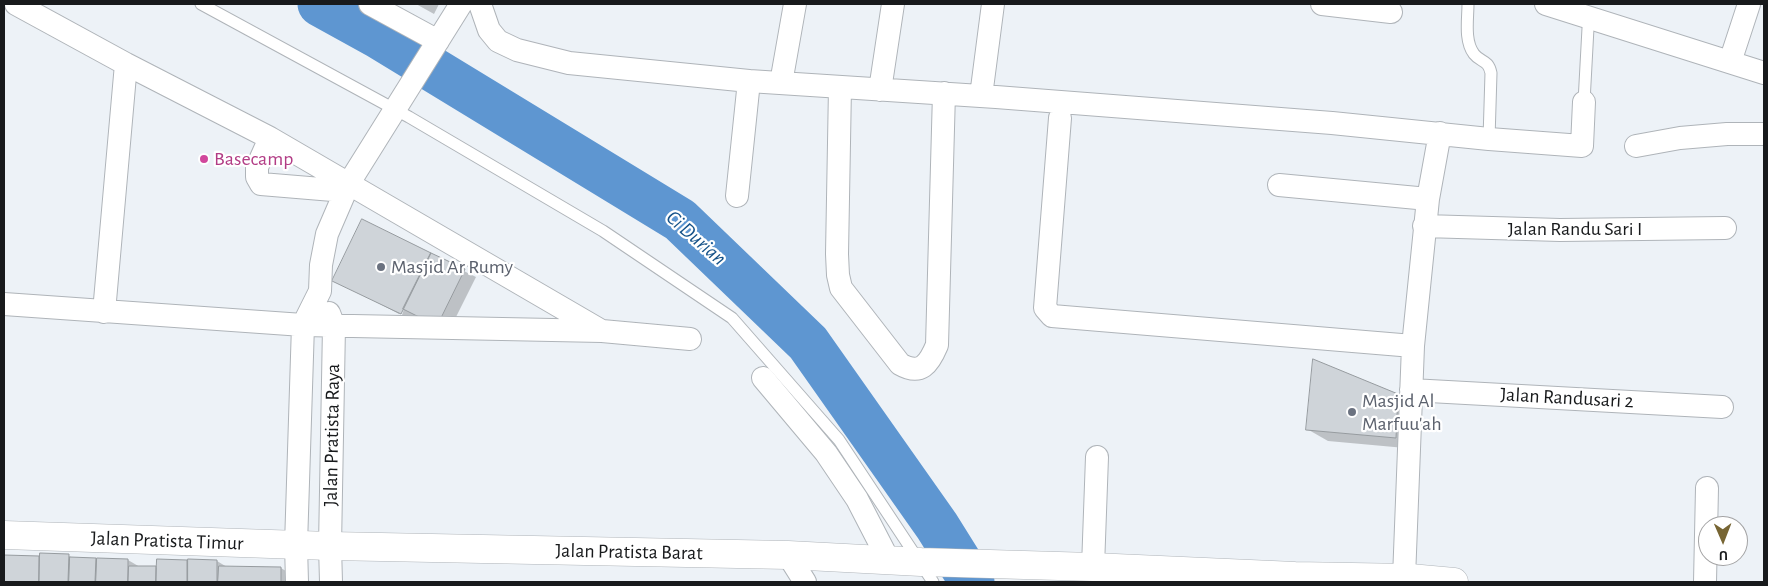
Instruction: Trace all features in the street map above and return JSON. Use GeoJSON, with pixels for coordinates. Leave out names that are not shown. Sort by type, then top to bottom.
{"type":"FeatureCollection","features":[{"type":"Feature","properties":{"kind":"street"},"geometry":{"type":"LineString","coordinates":[[16,4],[126,64],[270,138],[347,187],[602,331]]}},
{"type":"Feature","properties":{"kind":"street"},"geometry":{"type":"LineString","coordinates":[[370,4],[436,43]]}},
{"type":"Feature","properties":{"kind":"street"},"geometry":{"type":"LineString","coordinates":[[297,582],[296,545],[303,325],[320,291],[321,265],[327,234],[347,187],[462,4]]}},
{"type":"Feature","properties":{"kind":"street"},"geometry":{"type":"LineString","coordinates":[[480,4],[489,30],[498,41],[517,50],[568,64],[749,81],[944,93],[1332,123],[1489,139],[1582,146],[1584,102]]}},
{"type":"Feature","properties":{"kind":"street"},"geometry":{"type":"LineString","coordinates":[[782,83],[795,4]]}},
{"type":"Feature","properties":{"kind":"street"},"geometry":{"type":"LineString","coordinates":[[880,90],[893,4]]}},
{"type":"Feature","properties":{"kind":"street"},"geometry":{"type":"LineString","coordinates":[[981,96],[993,4]]}},
{"type":"Feature","properties":{"kind":"street"},"geometry":{"type":"LineString","coordinates":[[1322,4],[1391,12]]}},
{"type":"Feature","properties":{"kind":"street"},"geometry":{"type":"LineString","coordinates":[[1546,4],[1764,73]]}},
{"type":"Feature","properties":{"kind":"street"},"geometry":{"type":"LineString","coordinates":[[1730,62],[1749,4]]}},
{"type":"Feature","properties":{"kind":"street"},"geometry":{"type":"LineString","coordinates":[[104,312],[126,64]]}},
{"type":"Feature","properties":{"kind":"street"},"geometry":{"type":"LineString","coordinates":[[737,196],[749,81]]}},
{"type":"Feature","properties":{"kind":"street"},"geometry":{"type":"LineString","coordinates":[[840,87],[838,275],[841,288],[900,364],[910,370],[920,368],[930,362],[937,345],[944,93]]}},
{"type":"Feature","properties":{"kind":"street"},"geometry":{"type":"LineString","coordinates":[[1060,118],[1045,308],[1052,316],[1413,346]]}},
{"type":"Feature","properties":{"kind":"street"},"geometry":{"type":"LineString","coordinates":[[1408,580],[1413,346],[1424,226],[1440,133]]}},
{"type":"Feature","properties":{"kind":"street"},"geometry":{"type":"LineString","coordinates":[[1636,146],[1680,138],[1727,134],[1764,134]]}},
{"type":"Feature","properties":{"kind":"street"},"geometry":{"type":"LineString","coordinates":[[270,138],[257,167],[257,176],[261,184],[347,187]]}},
{"type":"Feature","properties":{"kind":"street"},"geometry":{"type":"LineString","coordinates":[[1279,185],[1428,198]]}},
{"type":"Feature","properties":{"kind":"street","name":"Jalan Randu Sari I"},"geometry":{"type":"LineString","coordinates":[[1424,226],[1560,230],[1725,228]]}},
{"type":"Feature","properties":{"kind":"street","name":"Jalan Pratista Raya"},"geometry":{"type":"LineString","coordinates":[[320,291],[334,326],[331,582]]}},
{"type":"Feature","properties":{"kind":"street"},"geometry":{"type":"LineString","coordinates":[[4,304],[303,325],[602,331],[690,339]]}},
{"type":"Feature","properties":{"kind":"street"},"geometry":{"type":"LineString","coordinates":[[763,378],[826,453],[857,499],[888,559]]}},
{"type":"Feature","properties":{"kind":"street","name":"Jalan Randusari 2"},"geometry":{"type":"LineString","coordinates":[[1411,390],[1722,407]]}},
{"type":"Feature","properties":{"kind":"street"},"geometry":{"type":"LineString","coordinates":[[1097,457],[1101,573]]}},
{"type":"Feature","properties":{"kind":"street"},"geometry":{"type":"LineString","coordinates":[[1705,582],[1707,488]]}},
{"type":"Feature","properties":{"kind":"street","name":"Jalan Pratista Timur"},"geometry":{"type":"LineString","coordinates":[[4,536],[330,546]]}},
{"type":"Feature","properties":{"kind":"street","name":"Jalan Pratista Barat"},"geometry":{"type":"LineString","coordinates":[[330,546],[788,555],[888,559],[927,569],[1002,564],[1101,573],[1454,582]]}},
{"type":"Feature","properties":{"kind":"street"},"geometry":{"type":"LineString","coordinates":[[788,555],[805,582]]}},
{"type":"Feature","properties":{"kind":"lane"},"geometry":{"type":"LineString","coordinates":[[202,4],[400,104],[603,231],[732,318],[839,440],[927,569]]}},
{"type":"Feature","properties":{"kind":"lane"},"geometry":{"type":"LineString","coordinates":[[1468,4],[1470,48],[1476,56],[1487,63],[1491,73],[1489,139]]}},
{"type":"Feature","properties":{"kind":"lane"},"geometry":{"type":"LineString","coordinates":[[1584,102],[1588,28]]}},
{"type":"Feature","properties":{"kind":"building","name":"Masjid Ar Rumy"},"geometry":{"type":"Polygon","coordinates":[[[362,219],[431,253],[401,314],[332,281],[362,219]]]}},
{"type":"Feature","properties":{"kind":"building"},"geometry":{"type":"Polygon","coordinates":[[[431,253],[465,269],[437,326],[403,309],[431,253]]]}},
{"type":"Feature","properties":{"kind":"building","name":"Masjid Al Marfuu'ah"},"geometry":{"type":"Polygon","coordinates":[[[1313,359],[1398,394],[1396,438],[1306,430],[1313,359]]]}},
{"type":"Feature","properties":{"kind":"building"},"geometry":{"type":"Polygon","coordinates":[[[40,553],[69,554],[68,582],[39,582],[40,553]]]}},
{"type":"Feature","properties":{"kind":"building"},"geometry":{"type":"Polygon","coordinates":[[[4,555],[39,556],[39,582],[4,582],[4,555]]]}},
{"type":"Feature","properties":{"kind":"building"},"geometry":{"type":"Polygon","coordinates":[[[70,557],[96,558],[95,582],[69,582],[70,557]]]}},
{"type":"Feature","properties":{"kind":"building"},"geometry":{"type":"Polygon","coordinates":[[[97,558],[128,559],[128,582],[96,582],[97,558]]]}},
{"type":"Feature","properties":{"kind":"building"},"geometry":{"type":"Polygon","coordinates":[[[157,559],[187,560],[187,582],[156,582],[157,559]]]}},
{"type":"Feature","properties":{"kind":"building"},"geometry":{"type":"Polygon","coordinates":[[[188,559],[217,560],[217,582],[188,582],[188,559]]]}},
{"type":"Feature","properties":{"kind":"building"},"geometry":{"type":"Polygon","coordinates":[[[129,566],[156,566],[156,582],[128,582],[129,566]]]}},
{"type":"Feature","properties":{"kind":"building"},"geometry":{"type":"Polygon","coordinates":[[[219,566],[281,567],[281,582],[218,582],[219,566]]]}},
{"type":"Feature","properties":{"kind":"waterway","name":"Ci Durian"},"geometry":{"type":"LineString","coordinates":[[320,4],[378,36],[680,220],[808,343],[937,526],[972,582]]}},
{"type":"Feature","properties":{"kind":"place","name":"Basecamp"},"geometry":{"type":"Point","coordinates":[204,159]}},
{"type":"Feature","properties":{"kind":"place","name":"Masjid Ar Rumy"},"geometry":{"type":"Point","coordinates":[381,267]}},
{"type":"Feature","properties":{"kind":"place","name":"Masjid Al Marfuu'ah"},"geometry":{"type":"Point","coordinates":[1352,412]}}]}
